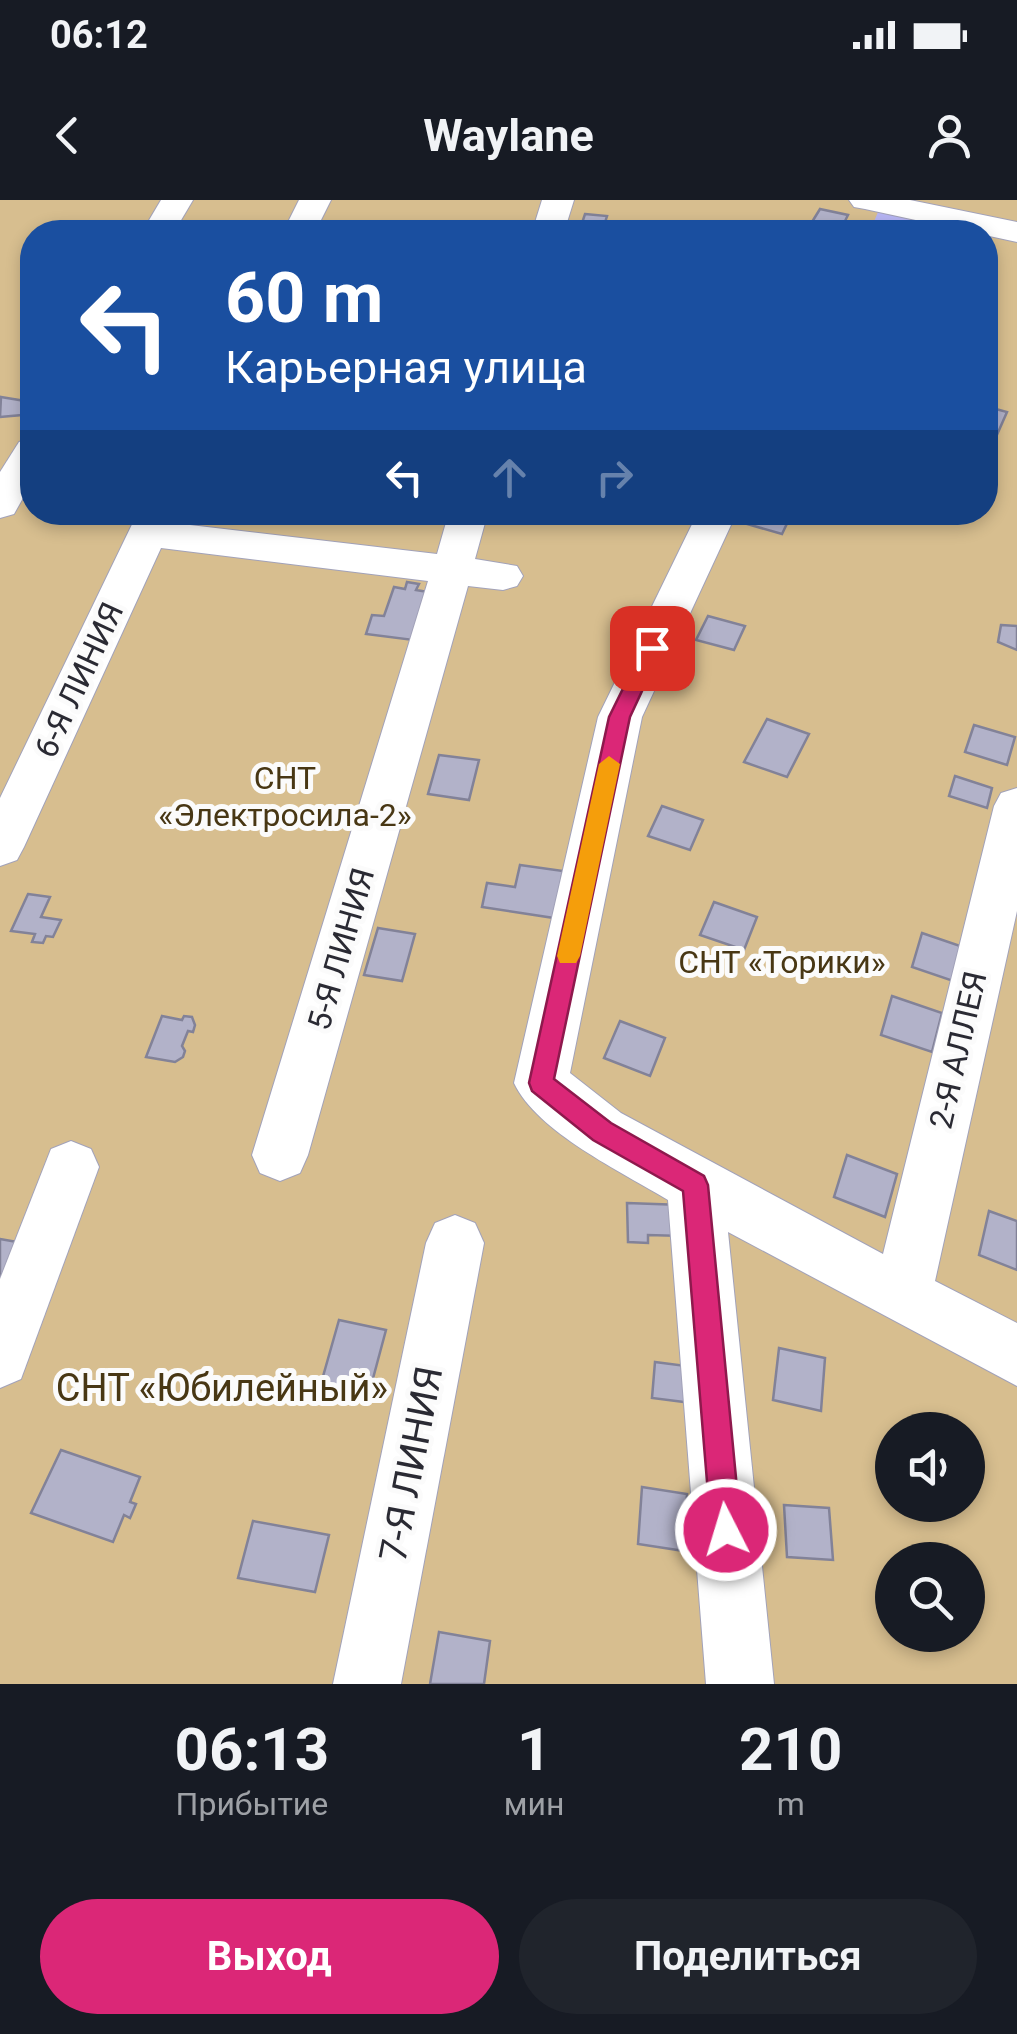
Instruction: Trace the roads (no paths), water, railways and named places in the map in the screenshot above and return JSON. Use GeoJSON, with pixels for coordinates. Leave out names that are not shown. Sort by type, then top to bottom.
{"type":"FeatureCollection","features":[{"type":"Feature","properties":{"kind":"street"},"geometry":{"type":"LineString","coordinates":[[867,200],[961,220]]}},
{"type":"Feature","properties":{"kind":"street"},"geometry":{"type":"LineString","coordinates":[[0,505],[20,471]]}},
{"type":"Feature","properties":{"kind":"street","name":"6-Я ЛИНИЯ"},"geometry":{"type":"LineString","coordinates":[[0,847],[152,525]]}},
{"type":"Feature","properties":{"kind":"street"},"geometry":{"type":"LineString","coordinates":[[166,525],[503,576]]}},
{"type":"Feature","properties":{"kind":"street","name":"5-Я ЛИНИЯ"},"geometry":{"type":"LineString","coordinates":[[280,1155],[465,525]]}},
{"type":"Feature","properties":{"kind":"street"},"geometry":{"type":"LineString","coordinates":[[712,525],[620,717],[541,1083],[602,1132],[1017,1356]]}},
{"type":"Feature","properties":{"kind":"street","name":"2-Я АЛЛЕЯ"},"geometry":{"type":"LineString","coordinates":[[902,1295],[1017,806]]}},
{"type":"Feature","properties":{"kind":"street"},"geometry":{"type":"LineString","coordinates":[[0,1358],[70,1167]]}},
{"type":"Feature","properties":{"kind":"street"},"geometry":{"type":"LineString","coordinates":[[695,1185],[740,1684]]}},
{"type":"Feature","properties":{"kind":"street","name":"7-Я ЛИНИЯ"},"geometry":{"type":"LineString","coordinates":[[367,1684],[455,1244]]}},
{"type":"Feature","properties":{"kind":"water"},"geometry":{"type":"Polygon","coordinates":[[[878,212],[913,220],[875,220],[878,212]]]}},
{"type":"Feature","properties":{"kind":"park label","name":"СНТ «Электросила-2»"},"geometry":{"type":"Point","coordinates":[285,796]}},
{"type":"Feature","properties":{"kind":"park label","name":"СНТ «Торики»"},"geometry":{"type":"Point","coordinates":[782,962]}},
{"type":"Feature","properties":{"kind":"park label","name":"СНТ «Юбилейный»"},"geometry":{"type":"Point","coordinates":[222,1388]}}]}
